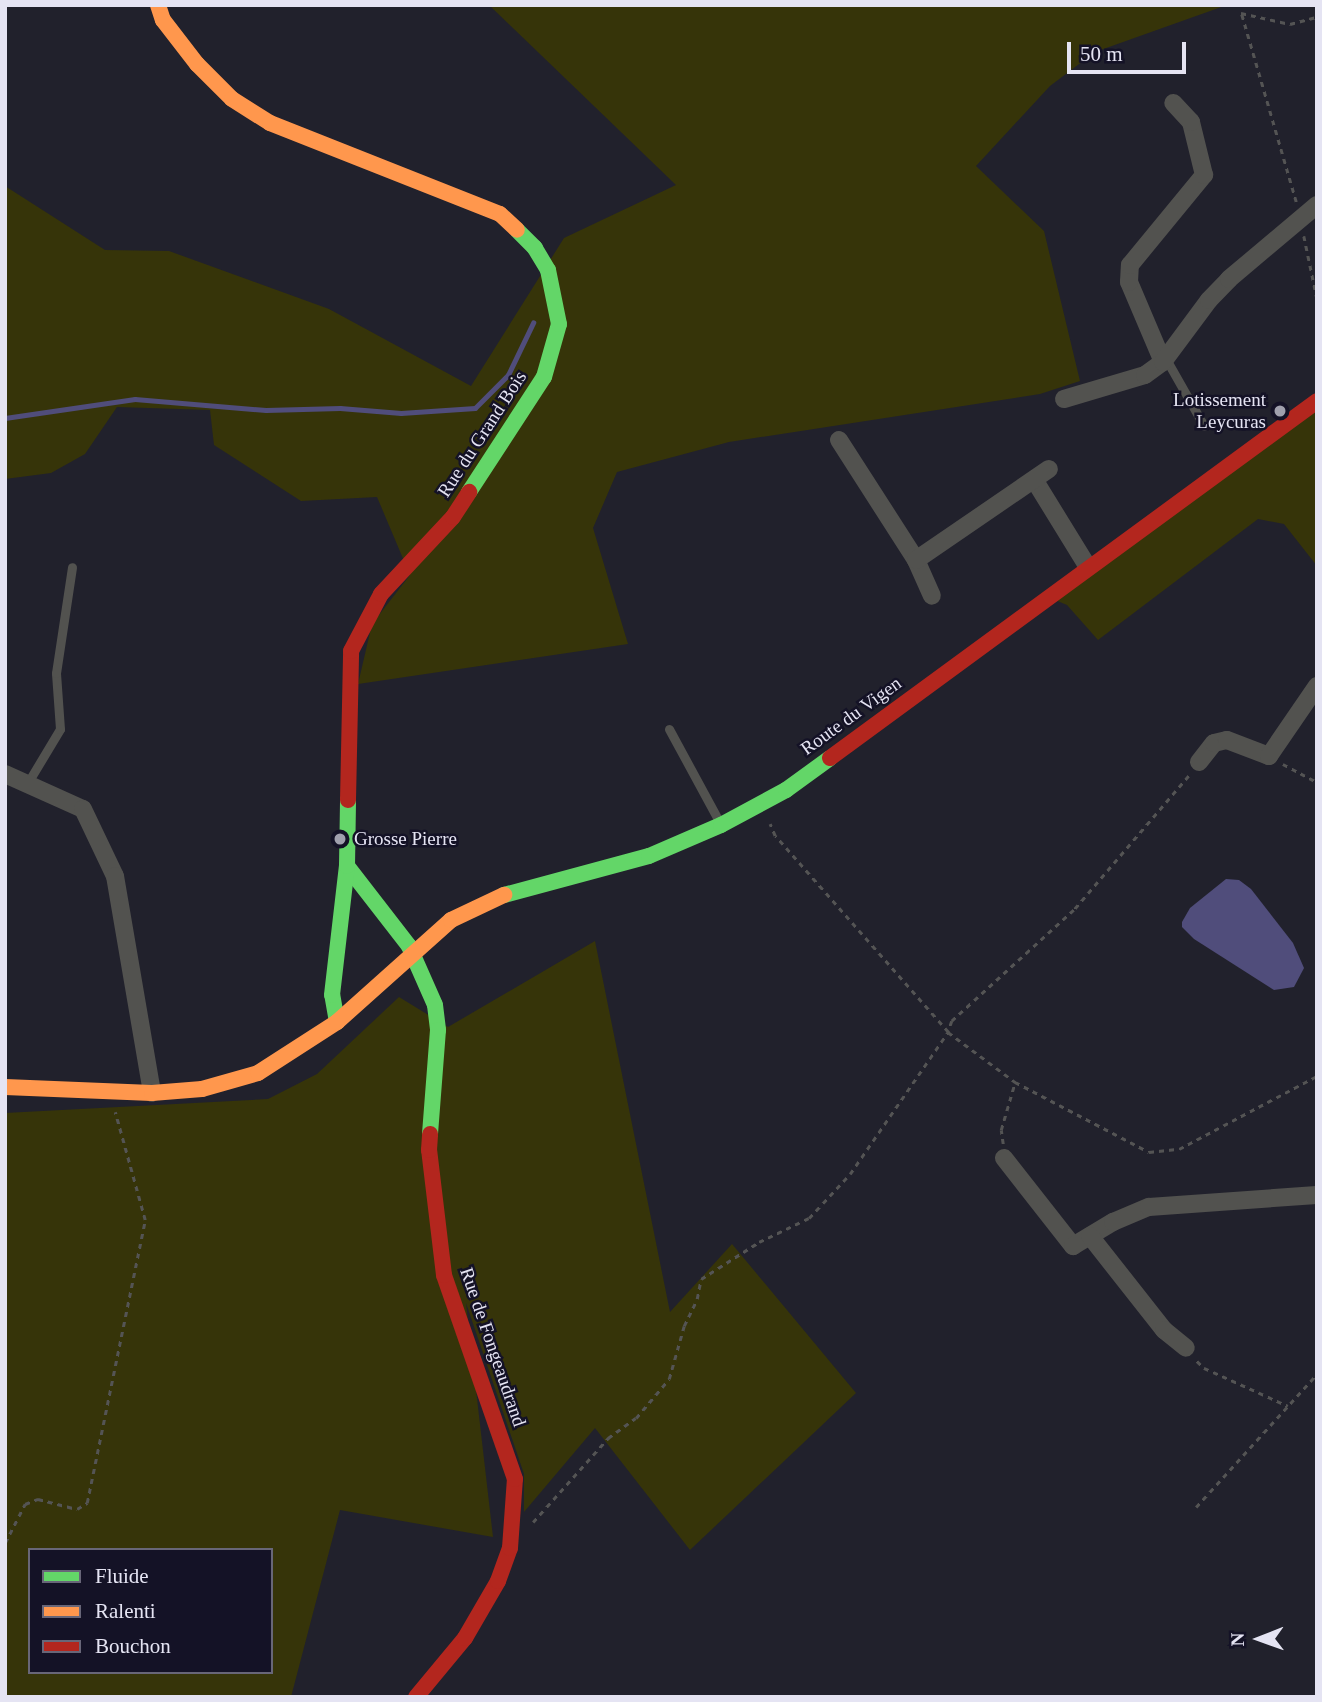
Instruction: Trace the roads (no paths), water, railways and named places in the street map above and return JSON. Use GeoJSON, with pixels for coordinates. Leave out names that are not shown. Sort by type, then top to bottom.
{"type":"FeatureCollection","features":[{"type":"Feature","properties":{"kind":"street","name":"Rue du Grand Bois"},"geometry":{"type":"LineString","coordinates":[[158,5],[163,20],[197,64],[232,99],[270,123],[500,214],[535,248],[548,270],[556,298],[559,324],[544,377],[453,517],[381,594],[351,651],[347,866],[332,995],[337,1022]]}},
{"type":"Feature","properties":{"kind":"street"},"geometry":{"type":"LineString","coordinates":[[1164,360],[1129,282],[1129,265],[1204,175],[1191,122],[1173,103]]}},
{"type":"Feature","properties":{"kind":"street"},"geometry":{"type":"LineString","coordinates":[[1064,399],[1145,375],[1164,360],[1209,300],[1317,205]]}},
{"type":"Feature","properties":{"kind":"street","name":"Route du Vigen"},"geometry":{"type":"LineString","coordinates":[[5,1087],[152,1093],[202,1089],[258,1073],[337,1022],[451,920],[495,897],[649,856],[762,804],[1317,401]]}},
{"type":"Feature","properties":{"kind":"street"},"geometry":{"type":"LineString","coordinates":[[839,440],[916,560],[932,596]]}},
{"type":"Feature","properties":{"kind":"street"},"geometry":{"type":"LineString","coordinates":[[916,560],[1049,469]]}},
{"type":"Feature","properties":{"kind":"street"},"geometry":{"type":"LineString","coordinates":[[1035,481],[1088,568]]}},
{"type":"Feature","properties":{"kind":"street"},"geometry":{"type":"LineString","coordinates":[[1199,762],[1214,743],[1227,740],[1269,756],[1317,686]]}},
{"type":"Feature","properties":{"kind":"street"},"geometry":{"type":"LineString","coordinates":[[5,775],[83,808],[115,876],[152,1093]]}},
{"type":"Feature","properties":{"kind":"street"},"geometry":{"type":"LineString","coordinates":[[347,866],[413,953]]}},
{"type":"Feature","properties":{"kind":"street","name":"Rue de Fongeaudrand"},"geometry":{"type":"LineString","coordinates":[[413,953],[435,1005],[438,1030],[429,1150],[444,1276],[515,1479],[510,1548],[492,1591],[465,1638],[416,1697]]}},
{"type":"Feature","properties":{"kind":"street"},"geometry":{"type":"LineString","coordinates":[[1004,1158],[1073,1246],[1114,1222],[1149,1208],[1317,1195]]}},
{"type":"Feature","properties":{"kind":"street"},"geometry":{"type":"LineString","coordinates":[[1090,1236],[1164,1330],[1186,1348]]}},
{"type":"Feature","properties":{"kind":"lane"},"geometry":{"type":"LineString","coordinates":[[1164,360],[1204,426]]}},
{"type":"Feature","properties":{"kind":"lane"},"geometry":{"type":"LineString","coordinates":[[27,784],[60,729],[56,673],[72,568]]}},
{"type":"Feature","properties":{"kind":"lane"},"geometry":{"type":"LineString","coordinates":[[669,729],[721,825]]}},
{"type":"Feature","properties":{"kind":"waterway"},"geometry":{"type":"LineString","coordinates":[[5,418],[135,399],[266,410],[340,408],[401,413],[475,408],[508,375],[533,323]]}},
{"type":"Feature","properties":{"kind":"place","name":"Lotissement Leycuras"},"geometry":{"type":"Point","coordinates":[1280,411]}},
{"type":"Feature","properties":{"kind":"place","name":"Grosse Pierre"},"geometry":{"type":"Point","coordinates":[340,839]}}]}
